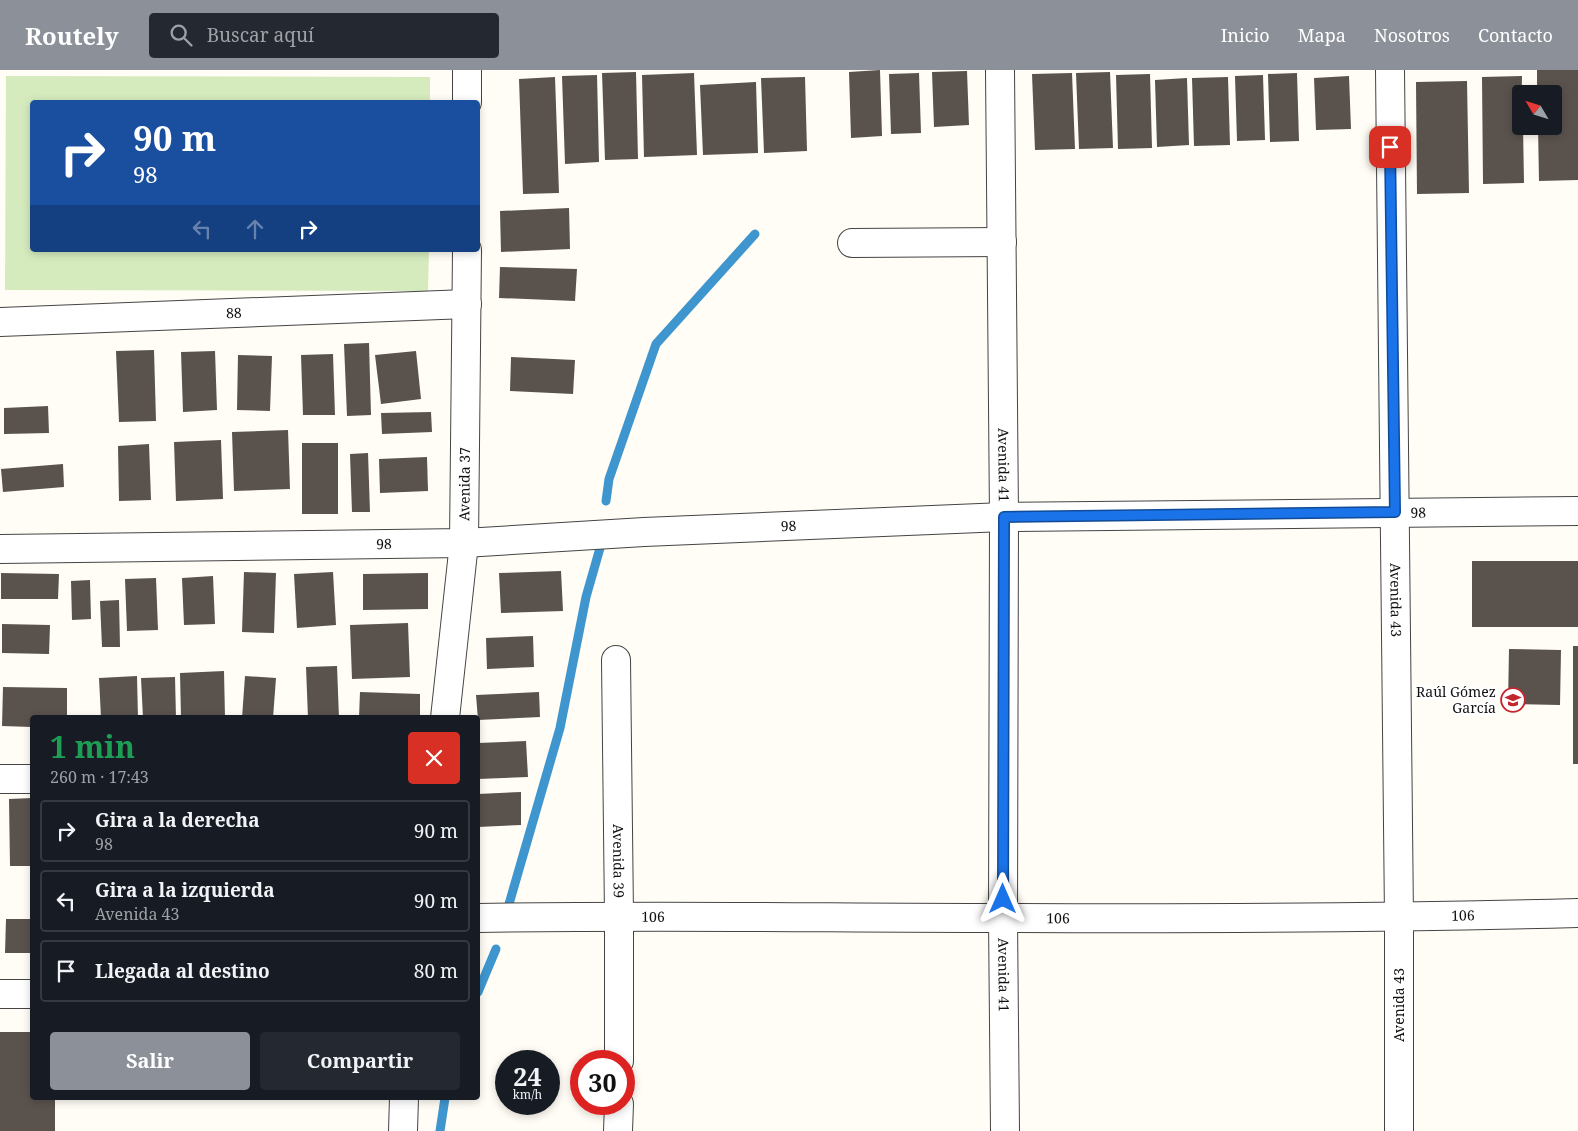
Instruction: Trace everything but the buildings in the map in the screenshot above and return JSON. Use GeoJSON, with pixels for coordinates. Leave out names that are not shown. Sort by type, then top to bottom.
{"type":"FeatureCollection","features":[{"type":"Feature","properties":{"kind":"street"},"geometry":{"type":"LineString","coordinates":[[467,70],[467,100]]}},
{"type":"Feature","properties":{"kind":"street","name":"Avenida 41"},"geometry":{"type":"LineString","coordinates":[[1000,70],[1004,517],[1003,918],[1005,1131]]}},
{"type":"Feature","properties":{"kind":"street","name":"Avenida 43"},"geometry":{"type":"LineString","coordinates":[[1390,70],[1399,918],[1399,1131]]}},
{"type":"Feature","properties":{"kind":"street"},"geometry":{"type":"LineString","coordinates":[[852,244],[1002,242]]}},
{"type":"Feature","properties":{"kind":"street","name":"Avenida 37"},"geometry":{"type":"LineString","coordinates":[[445,715],[464,543],[467,252]]}},
{"type":"Feature","properties":{"kind":"street","name":"88"},"geometry":{"type":"LineString","coordinates":[[0,322],[467,304]]}},
{"type":"Feature","properties":{"kind":"street","name":"98"},"geometry":{"type":"LineString","coordinates":[[0,549],[464,543],[644,532],[1004,517],[1578,511]]}},
{"type":"Feature","properties":{"kind":"street","name":"Avenida 39"},"geometry":{"type":"LineString","coordinates":[[616,660],[619,1050]]}},
{"type":"Feature","properties":{"kind":"street"},"geometry":{"type":"LineString","coordinates":[[0,780],[30,778]]}},
{"type":"Feature","properties":{"kind":"street","name":"106"},"geometry":{"type":"LineString","coordinates":[[480,918],[619,915],[1003,918],[1399,918],[1578,913]]}},
{"type":"Feature","properties":{"kind":"street"},"geometry":{"type":"LineString","coordinates":[[0,994],[30,994]]}},
{"type":"Feature","properties":{"kind":"street"},"geometry":{"type":"LineString","coordinates":[[403,1131],[404,1100]]}},
{"type":"Feature","properties":{"kind":"street"},"geometry":{"type":"LineString","coordinates":[[618,1115],[618,1131]]}},
{"type":"Feature","properties":{"kind":"green space"},"geometry":{"type":"Polygon","coordinates":[[[6,76],[430,77],[430,100],[30,100],[30,252],[429,252],[428,291],[5,290],[6,76]]]}},
{"type":"Feature","properties":{"kind":"waterway"},"geometry":{"type":"LineString","coordinates":[[606,501],[609,479],[656,344],[755,234]]}},
{"type":"Feature","properties":{"kind":"waterway"},"geometry":{"type":"LineString","coordinates":[[509,904],[560,728],[586,597],[600,548]]}},
{"type":"Feature","properties":{"kind":"waterway"},"geometry":{"type":"LineString","coordinates":[[480,987],[496,949]]}},
{"type":"Feature","properties":{"kind":"waterway"},"geometry":{"type":"LineString","coordinates":[[440,1131],[445,1100]]}},
{"type":"Feature","properties":{"kind":"place","name":"Raúl Gómez García"},"geometry":{"type":"Point","coordinates":[1513,700]}},
{"type":"Feature","properties":{"kind":"route"},"geometry":{"type":"LineString","coordinates":[[1003,899],[1004,517],[1395,512],[1390,147]]}}]}
